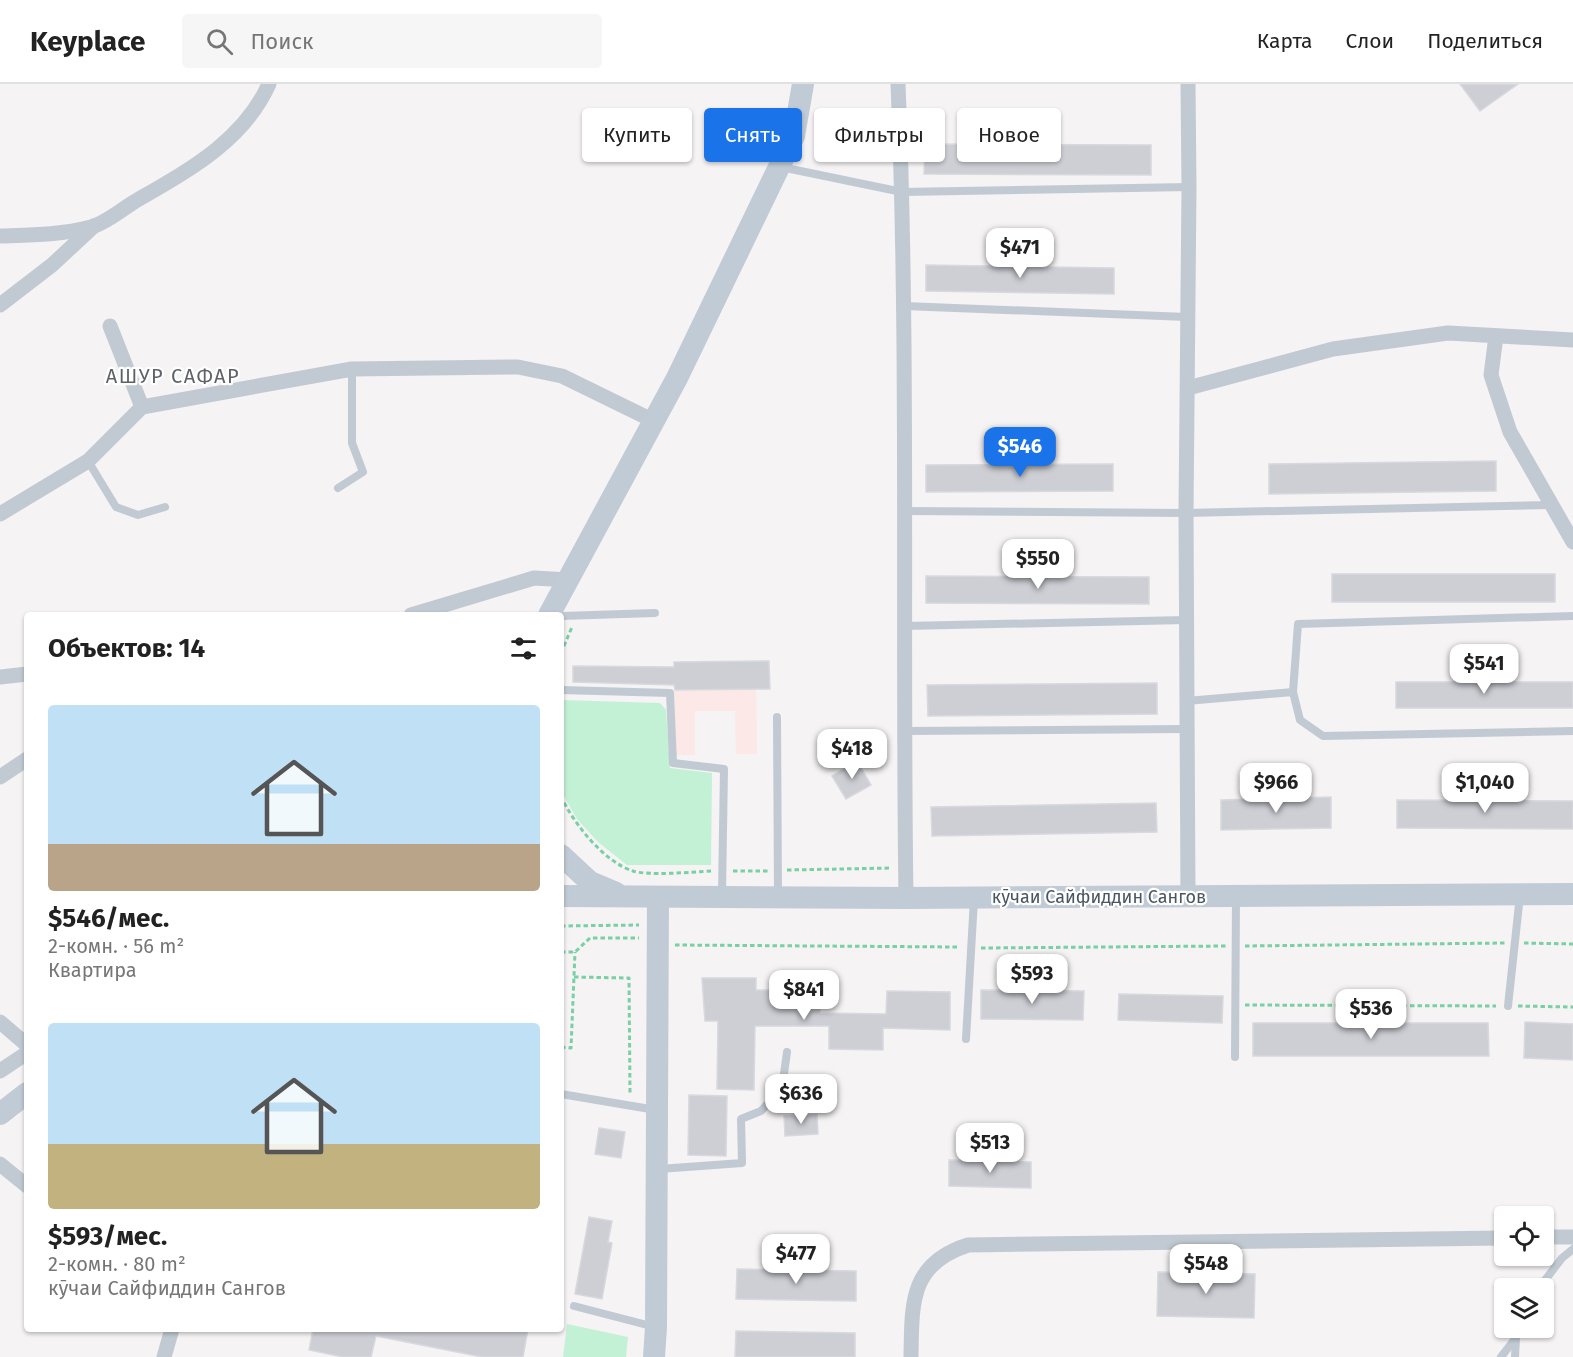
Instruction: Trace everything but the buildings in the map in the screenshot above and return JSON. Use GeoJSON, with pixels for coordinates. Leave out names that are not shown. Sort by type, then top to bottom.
{"type":"FeatureCollection","features":[{"type":"Feature","properties":{"kind":"street"},"geometry":{"type":"LineString","coordinates":[[0,305],[52,265],[94,226],[206,159],[237,131],[261,103],[269,84]]}},
{"type":"Feature","properties":{"kind":"street"},"geometry":{"type":"LineString","coordinates":[[551,612],[677,378],[794,136],[803,84]]}},
{"type":"Feature","properties":{"kind":"street"},"geometry":{"type":"LineString","coordinates":[[898,84],[904,306],[906,898]]}},
{"type":"Feature","properties":{"kind":"street"},"geometry":{"type":"LineString","coordinates":[[1188,84],[1186,513],[1188,897]]}},
{"type":"Feature","properties":{"kind":"street"},"geometry":{"type":"LineString","coordinates":[[0,236],[63,233],[94,226]]}},
{"type":"Feature","properties":{"kind":"street"},"geometry":{"type":"LineString","coordinates":[[110,326],[142,407]]}},
{"type":"Feature","properties":{"kind":"street"},"geometry":{"type":"LineString","coordinates":[[1188,388],[1333,349],[1448,333],[1573,340]]}},
{"type":"Feature","properties":{"kind":"street"},"geometry":{"type":"LineString","coordinates":[[1496,336],[1491,375],[1510,432],[1573,542]]}},
{"type":"Feature","properties":{"kind":"street"},"geometry":{"type":"LineString","coordinates":[[0,514],[88,461],[142,407],[352,369],[518,367],[562,376],[654,421]]}},
{"type":"Feature","properties":{"kind":"street"},"geometry":{"type":"LineString","coordinates":[[421,612],[534,578],[569,580]]}},
{"type":"Feature","properties":{"kind":"street"},"geometry":{"type":"LineString","coordinates":[[0,677],[24,674]]}},
{"type":"Feature","properties":{"kind":"street"},"geometry":{"type":"LineString","coordinates":[[0,777],[24,761]]}},
{"type":"Feature","properties":{"kind":"street"},"geometry":{"type":"LineString","coordinates":[[564,858],[590,882],[626,897]]}},
{"type":"Feature","properties":{"kind":"street","name":"кӯчаи Сайфиддин Сангов"},"geometry":{"type":"LineString","coordinates":[[564,896],[974,898],[1573,894]]}},
{"type":"Feature","properties":{"kind":"street"},"geometry":{"type":"LineString","coordinates":[[654,1357],[657,1110],[652,936],[658,897]]}},
{"type":"Feature","properties":{"kind":"street"},"geometry":{"type":"LineString","coordinates":[[0,1022],[24,1042]]}},
{"type":"Feature","properties":{"kind":"street"},"geometry":{"type":"LineString","coordinates":[[0,1071],[24,1055]]}},
{"type":"Feature","properties":{"kind":"street"},"geometry":{"type":"LineString","coordinates":[[0,1114],[24,1095]]}},
{"type":"Feature","properties":{"kind":"street"},"geometry":{"type":"LineString","coordinates":[[0,1164],[24,1184]]}},
{"type":"Feature","properties":{"kind":"street"},"geometry":{"type":"LineString","coordinates":[[1554,1237],[1573,1237]]}},
{"type":"Feature","properties":{"kind":"street"},"geometry":{"type":"LineString","coordinates":[[911,1357],[912,1313],[919,1284],[931,1264],[949,1251],[968,1245],[1494,1238]]}},
{"type":"Feature","properties":{"kind":"street"},"geometry":{"type":"LineString","coordinates":[[164,1357],[171,1332]]}},
{"type":"Feature","properties":{"kind":"lane"},"geometry":{"type":"LineString","coordinates":[[779,166],[902,192],[1189,187]]}},
{"type":"Feature","properties":{"kind":"lane"},"geometry":{"type":"LineString","coordinates":[[904,306],[1187,317]]}},
{"type":"Feature","properties":{"kind":"lane"},"geometry":{"type":"LineString","coordinates":[[338,488],[363,472],[352,443],[352,369]]}},
{"type":"Feature","properties":{"kind":"lane"},"geometry":{"type":"LineString","coordinates":[[88,461],[116,507],[138,515],[165,507]]}},
{"type":"Feature","properties":{"kind":"lane"},"geometry":{"type":"LineString","coordinates":[[906,511],[1186,513],[1552,505]]}},
{"type":"Feature","properties":{"kind":"lane"},"geometry":{"type":"LineString","coordinates":[[564,616],[655,613]]}},
{"type":"Feature","properties":{"kind":"lane"},"geometry":{"type":"LineString","coordinates":[[1573,616],[1298,624],[1293,692],[1300,720],[1323,736],[1573,731]]}},
{"type":"Feature","properties":{"kind":"lane"},"geometry":{"type":"LineString","coordinates":[[905,626],[1186,620]]}},
{"type":"Feature","properties":{"kind":"lane"},"geometry":{"type":"LineString","coordinates":[[564,690],[670,693],[673,763],[724,769],[722,898]]}},
{"type":"Feature","properties":{"kind":"lane"},"geometry":{"type":"LineString","coordinates":[[1186,701],[1293,692]]}},
{"type":"Feature","properties":{"kind":"lane"},"geometry":{"type":"LineString","coordinates":[[777,717],[778,898]]}},
{"type":"Feature","properties":{"kind":"lane"},"geometry":{"type":"LineString","coordinates":[[904,731],[1186,729]]}},
{"type":"Feature","properties":{"kind":"lane"},"geometry":{"type":"LineString","coordinates":[[1508,1006],[1520,894]]}},
{"type":"Feature","properties":{"kind":"lane"},"geometry":{"type":"LineString","coordinates":[[1235,1057],[1236,897]]}},
{"type":"Feature","properties":{"kind":"lane"},"geometry":{"type":"LineString","coordinates":[[966,1039],[974,898]]}},
{"type":"Feature","properties":{"kind":"lane"},"geometry":{"type":"LineString","coordinates":[[657,1169],[741,1162],[741,1119],[761,1111],[782,1088],[787,1053]]}},
{"type":"Feature","properties":{"kind":"lane"},"geometry":{"type":"LineString","coordinates":[[564,1094],[657,1110]]}},
{"type":"Feature","properties":{"kind":"lane"},"geometry":{"type":"LineString","coordinates":[[1547,1278],[1562,1258],[1573,1249]]}},
{"type":"Feature","properties":{"kind":"lane"},"geometry":{"type":"LineString","coordinates":[[574,1306],[656,1327]]}},
{"type":"Feature","properties":{"kind":"lane"},"geometry":{"type":"LineString","coordinates":[[1502,1357],[1516,1338]]}},
{"type":"Feature","properties":{"kind":"lane"},"geometry":{"type":"LineString","coordinates":[[1515,1357],[1516,1338]]}},
{"type":"Feature","properties":{"kind":"path"},"geometry":{"type":"LineString","coordinates":[[564,645],[577,615]]}},
{"type":"Feature","properties":{"kind":"path"},"geometry":{"type":"LineString","coordinates":[[564,926],[652,936]]}},
{"type":"Feature","properties":{"kind":"path"},"geometry":{"type":"LineString","coordinates":[[564,952],[575,952],[590,938],[652,936],[971,948],[1573,944]]}},
{"type":"Feature","properties":{"kind":"path"},"geometry":{"type":"LineString","coordinates":[[564,1047],[571,1048],[575,952]]}},
{"type":"Feature","properties":{"kind":"path"},"geometry":{"type":"LineString","coordinates":[[574,977],[629,978],[630,1093]]}},
{"type":"Feature","properties":{"kind":"path"},"geometry":{"type":"LineString","coordinates":[[1235,1005],[1573,1007]]}},
{"type":"Feature","properties":{"kind":"shaded area"},"geometry":{"type":"Polygon","coordinates":[[[674,690],[756,690],[757,754],[736,754],[735,711],[695,711],[695,755],[676,755],[674,690]]]}},
{"type":"Feature","properties":{"kind":"green space"},"geometry":{"type":"Polygon","coordinates":[[[564,700],[660,703],[666,710],[670,768],[712,773],[711,865],[627,865],[598,842],[577,819],[564,796],[564,700]]]}},
{"type":"Feature","properties":{"kind":"green space"},"geometry":{"type":"Polygon","coordinates":[[[567,1324],[628,1337],[626,1357],[563,1357],[567,1324]]]}},
{"type":"Feature","properties":{"kind":"district","name":"АШУР САФАР"},"geometry":{"type":"Point","coordinates":[173,376]}}]}
